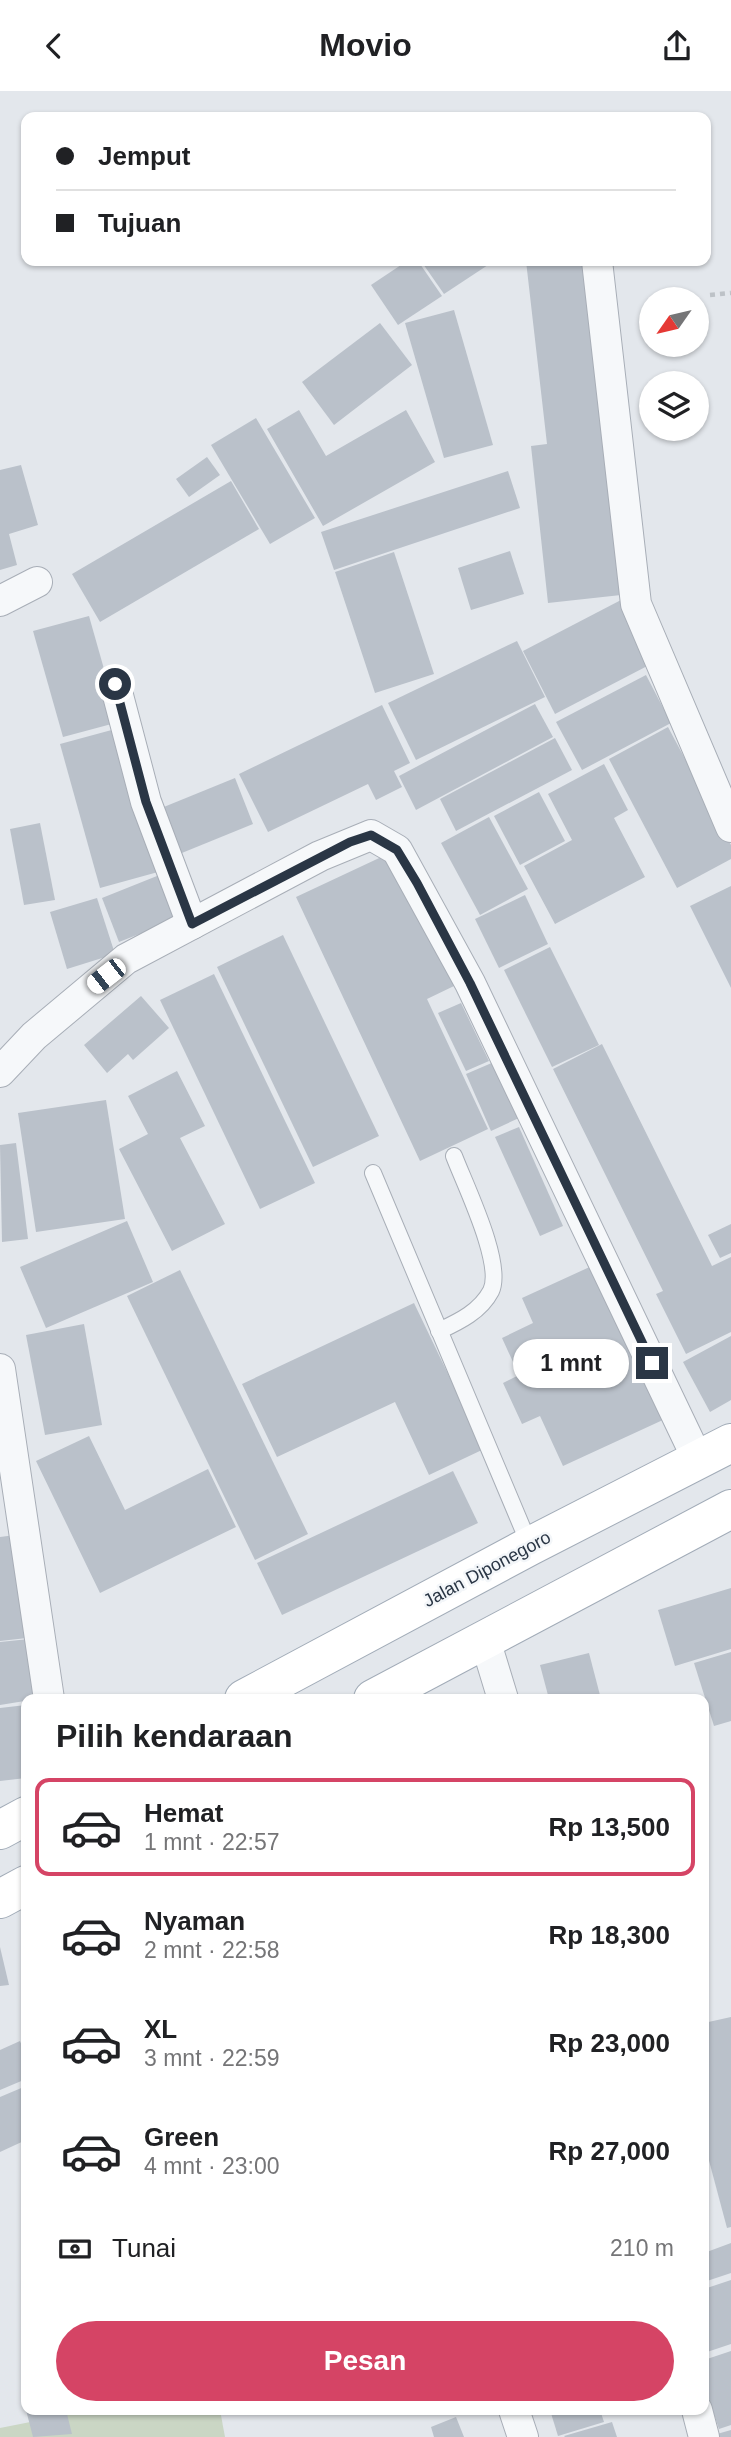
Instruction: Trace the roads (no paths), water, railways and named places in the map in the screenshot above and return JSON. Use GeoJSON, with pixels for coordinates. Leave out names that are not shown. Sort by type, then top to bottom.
{"type":"FeatureCollection","features":[{"type":"Feature","properties":{"kind":"main road","name":"Jalan Diponegoro"},"geometry":{"type":"LineString","coordinates":[[253,1694],[530,1546],[715,1452]]}},
{"type":"Feature","properties":{"kind":"main road"},"geometry":{"type":"LineString","coordinates":[[382,1694],[731,1509]]}},
{"type":"Feature","properties":{"kind":"main road"},"geometry":{"type":"LineString","coordinates":[[0,1830],[21,1819]]}},
{"type":"Feature","properties":{"kind":"main road"},"geometry":{"type":"LineString","coordinates":[[0,1899],[21,1888]]}},
{"type":"Feature","properties":{"kind":"street"},"geometry":{"type":"LineString","coordinates":[[598,266],[636,604],[731,827]]}},
{"type":"Feature","properties":{"kind":"street"},"geometry":{"type":"LineString","coordinates":[[0,601],[37,582]]}},
{"type":"Feature","properties":{"kind":"street"},"geometry":{"type":"LineString","coordinates":[[115,684],[146,802],[192,924]]}},
{"type":"Feature","properties":{"kind":"street"},"geometry":{"type":"LineString","coordinates":[[0,1072],[34,1036],[126,959],[350,842],[371,835],[397,850],[470,983],[715,1452]]}},
{"type":"Feature","properties":{"kind":"street"},"geometry":{"type":"LineString","coordinates":[[0,1040],[34,1036]]}},
{"type":"Feature","properties":{"kind":"street"},"geometry":{"type":"LineString","coordinates":[[0,1369],[48,1694]]}},
{"type":"Feature","properties":{"kind":"street"},"geometry":{"type":"LineString","coordinates":[[485,1640],[501,1694]]}},
{"type":"Feature","properties":{"kind":"street"},"geometry":{"type":"LineString","coordinates":[[516,2415],[523,2437]]}},
{"type":"Feature","properties":{"kind":"street"},"geometry":{"type":"LineString","coordinates":[[698,2415],[704,2437]]}},
{"type":"Feature","properties":{"kind":"lane"},"geometry":{"type":"LineString","coordinates":[[439,1331],[465,1318],[492,1290],[493,1267],[485,1238],[454,1156]]}},
{"type":"Feature","properties":{"kind":"lane"},"geometry":{"type":"LineString","coordinates":[[373,1173],[530,1546]]}}]}
